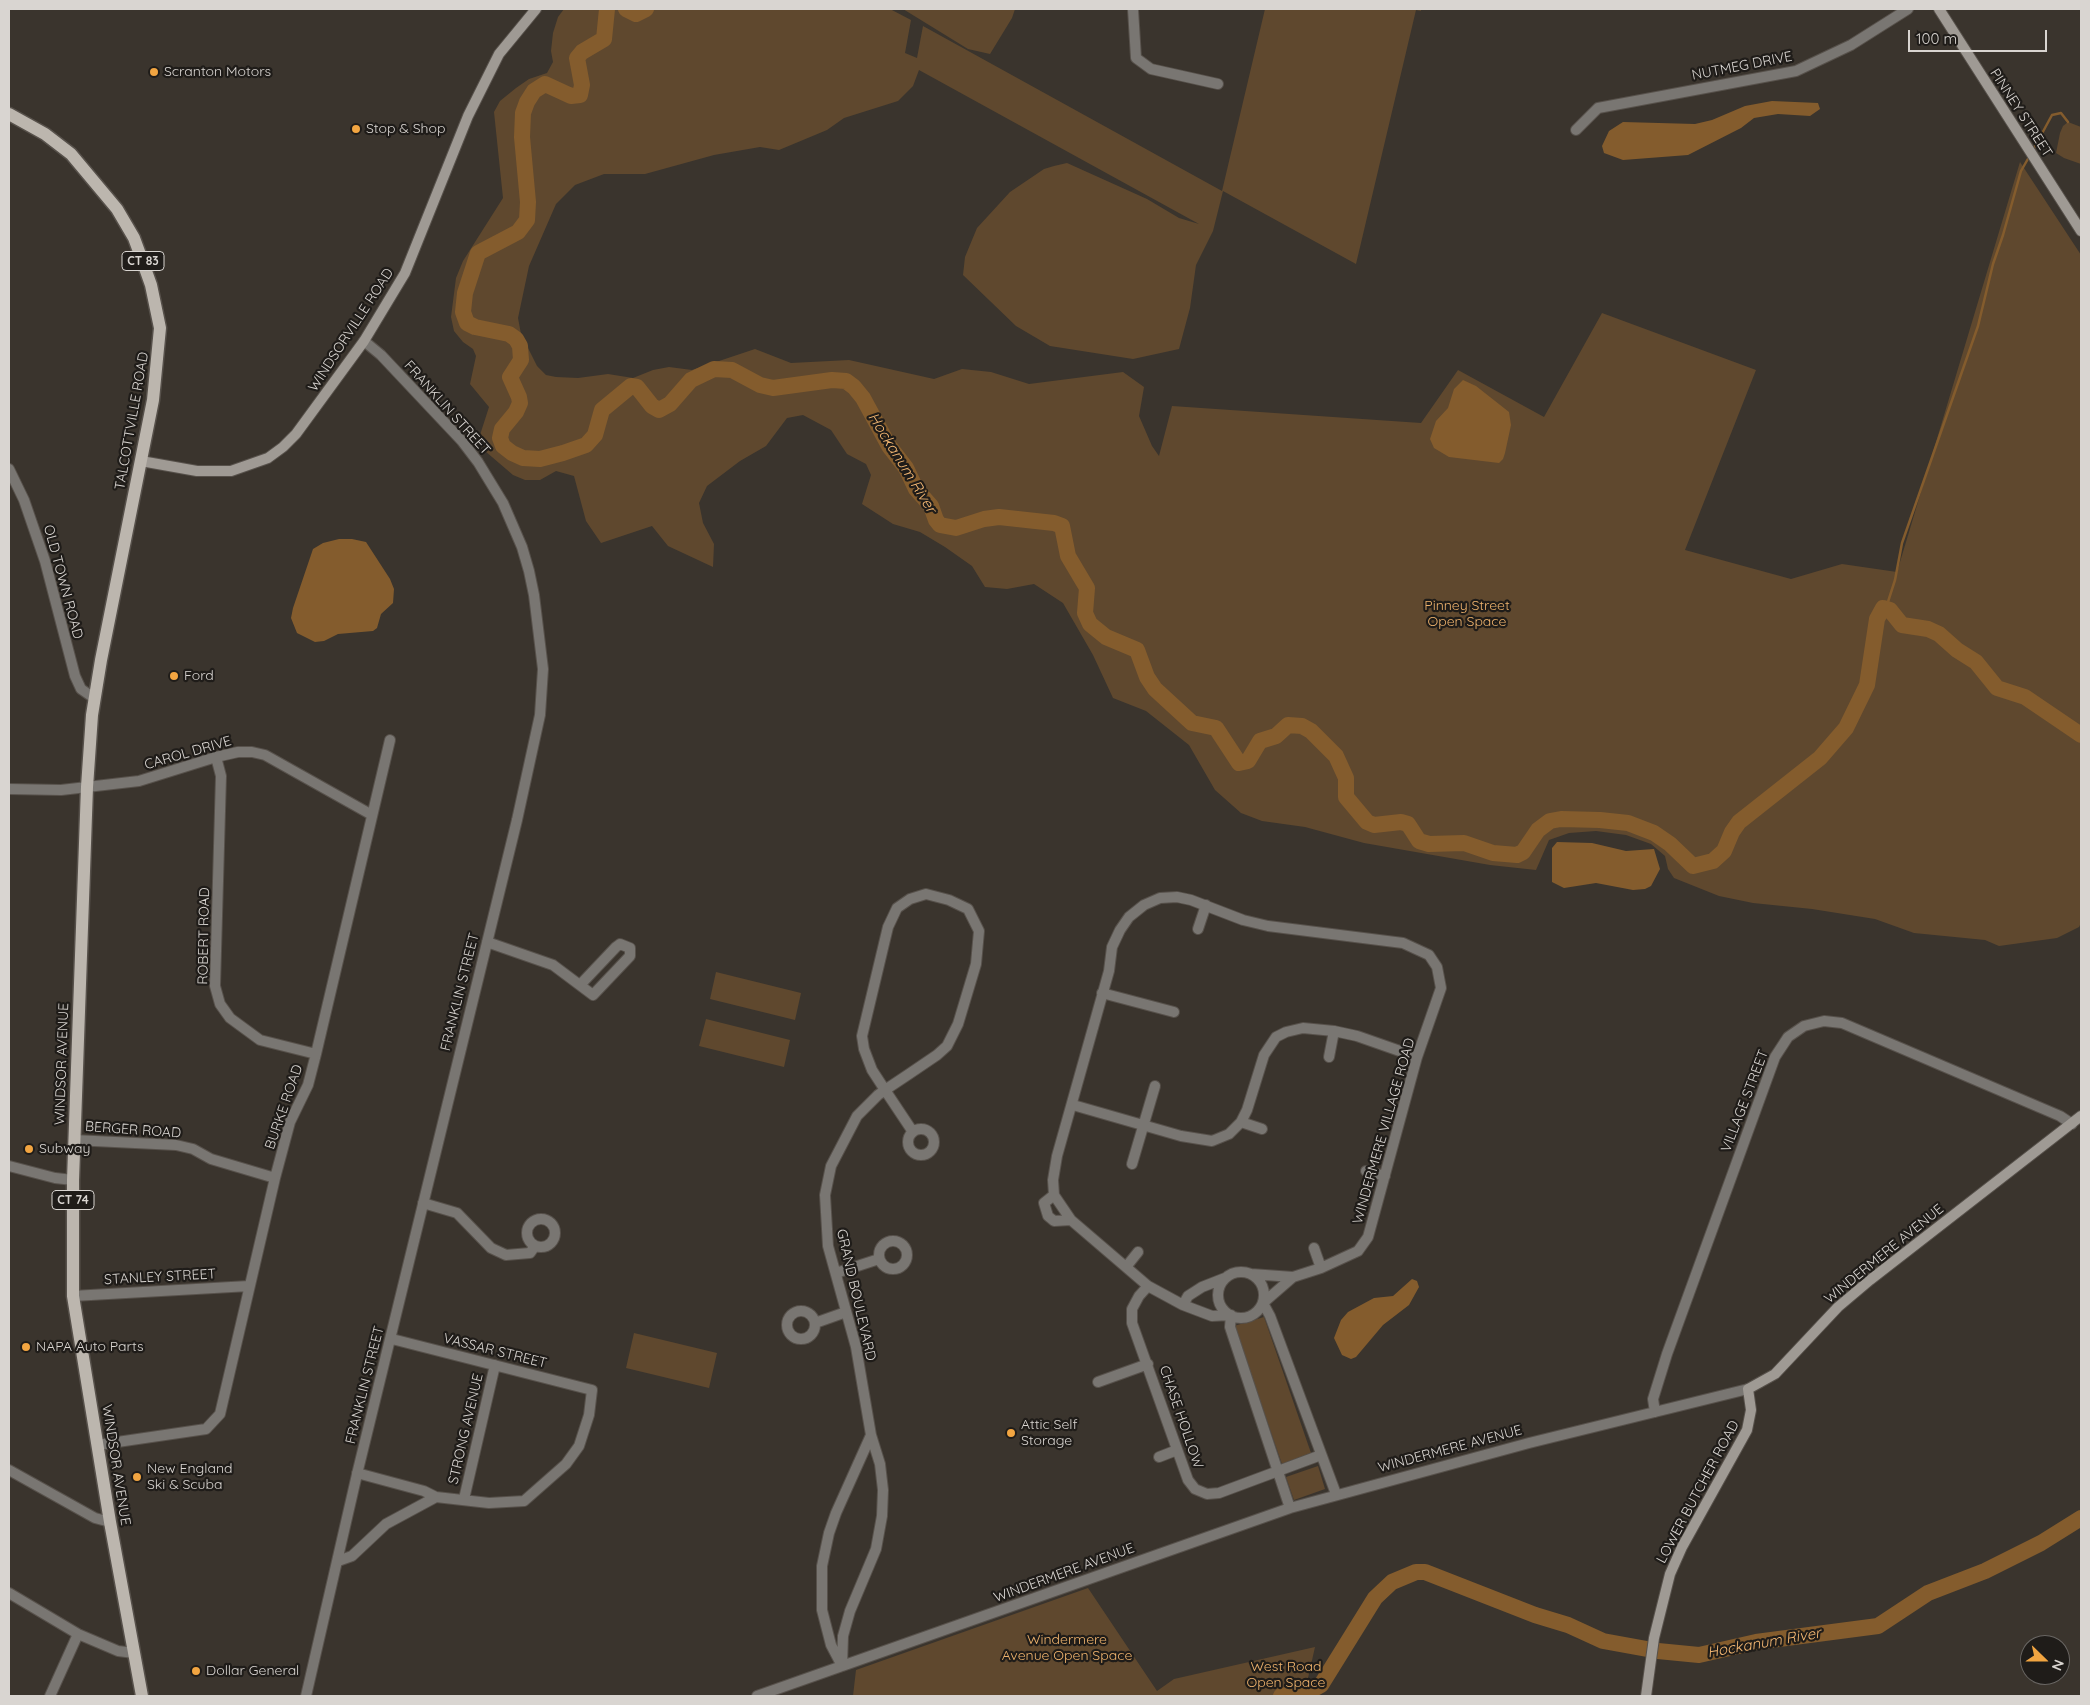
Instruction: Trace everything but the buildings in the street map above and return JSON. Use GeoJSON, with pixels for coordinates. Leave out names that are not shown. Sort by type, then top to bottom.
{"type":"FeatureCollection","features":[{"type":"Feature","properties":{"kind":"main road","name":"WINDSORVILLE ROAD"},"geometry":{"type":"LineString","coordinates":[[141,461],[197,471],[231,470],[268,458],[296,434],[364,341],[405,273],[451,155],[499,54],[536,9]]}},
{"type":"Feature","properties":{"kind":"main road","name":"PINNEY STREET"},"geometry":{"type":"LineString","coordinates":[[1938,9],[2081,232]]}},
{"type":"Feature","properties":{"kind":"main road","name":"TALCOTTVILLE ROAD"},"geometry":{"type":"LineString","coordinates":[[9,114],[45,134],[71,154],[116,209],[141,257],[151,285],[160,328],[157,372],[94,698]]}},
{"type":"Feature","properties":{"kind":"main road","name":"WINDSOR AVENUE"},"geometry":{"type":"LineString","coordinates":[[94,698],[86,787],[74,1140],[73,1296],[110,1522],[142,1696]]}},
{"type":"Feature","properties":{"kind":"main road","name":"WINDERMERE AVENUE"},"geometry":{"type":"LineString","coordinates":[[1748,1389],[1775,1374],[1838,1307],[1870,1280],[2081,1116]]}},
{"type":"Feature","properties":{"kind":"main road","name":"LOWER BUTCHER ROAD"},"geometry":{"type":"LineString","coordinates":[[1646,1696],[1654,1638],[1670,1574],[1682,1547],[1747,1430],[1751,1410],[1748,1389]]}},
{"type":"Feature","properties":{"kind":"street"},"geometry":{"type":"LineString","coordinates":[[1133,9],[1136,58],[1151,69],[1218,84]]}},
{"type":"Feature","properties":{"kind":"street","name":"NUTMEG DRIVE"},"geometry":{"type":"LineString","coordinates":[[1576,130],[1598,108],[1796,71],[1850,45],[1908,9]]}},
{"type":"Feature","properties":{"kind":"street","name":"FRANKLIN STREET"},"geometry":{"type":"LineString","coordinates":[[306,1696],[540,715],[543,669],[534,595],[522,547],[503,503],[478,462],[441,417],[364,341]]}},
{"type":"Feature","properties":{"kind":"street","name":"OLD TOWN ROAD"},"geometry":{"type":"LineString","coordinates":[[9,469],[24,500],[45,561],[75,676],[81,689],[94,698]]}},
{"type":"Feature","properties":{"kind":"street","name":"BURKE ROAD"},"geometry":{"type":"LineString","coordinates":[[97,1445],[206,1429],[220,1414],[275,1178],[290,1122],[308,1085],[316,1054],[390,740]]}},
{"type":"Feature","properties":{"kind":"street","name":"CAROL DRIVE"},"geometry":{"type":"LineString","coordinates":[[9,789],[61,790],[139,781],[216,757],[238,752],[252,752],[265,755],[372,816]]}},
{"type":"Feature","properties":{"kind":"street","name":"ROBERT ROAD"},"geometry":{"type":"LineString","coordinates":[[216,757],[222,776],[215,986],[220,1004],[230,1018],[260,1040],[316,1054]]}},
{"type":"Feature","properties":{"kind":"street","name":"GRAND BOULEVARD"},"geometry":{"type":"LineString","coordinates":[[842,1666],[843,1636],[850,1611],[876,1549],[882,1516],[880,1464],[871,1435],[856,1347],[828,1246],[825,1195],[831,1166],[857,1116],[885,1090],[937,1055],[947,1046],[958,1024],[976,964],[979,932],[968,909],[949,900],[926,894],[910,899],[897,908],[888,927],[862,1036],[864,1049],[872,1070],[885,1090]]}},
{"type":"Feature","properties":{"kind":"street","name":"WINDERMERE VILLAGE ROAD"},"geometry":{"type":"LineString","coordinates":[[1183,1305],[1188,1296],[1237,1272],[1293,1277],[1321,1268],[1358,1251],[1368,1237],[1417,1057],[1441,988],[1437,967],[1429,955],[1403,943],[1268,926],[1243,920],[1206,905],[1177,897],[1160,898],[1144,905],[1129,917],[1112,947],[1109,971],[1057,1156],[1053,1180],[1054,1195],[1071,1220],[1148,1286],[1183,1305],[1212,1316],[1238,1318],[1253,1314],[1293,1277]]}},
{"type":"Feature","properties":{"kind":"street"},"geometry":{"type":"LineString","coordinates":[[1198,929],[1206,905]]}},
{"type":"Feature","properties":{"kind":"street"},"geometry":{"type":"LineString","coordinates":[[487,942],[553,965],[593,995],[598,992],[630,956],[630,948],[620,944],[580,985]]}},
{"type":"Feature","properties":{"kind":"street"},"geometry":{"type":"LineString","coordinates":[[1102,993],[1174,1012]]}},
{"type":"Feature","properties":{"kind":"street","name":"VILLAGE STREET"},"geometry":{"type":"LineString","coordinates":[[1655,1412],[1653,1400],[1674,1336],[1775,1057],[1788,1037],[1804,1026],[1824,1021],[1842,1023],[2053,1112],[2072,1124]]}},
{"type":"Feature","properties":{"kind":"street"},"geometry":{"type":"LineString","coordinates":[[1072,1105],[1199,1141],[1212,1141],[1229,1134],[1241,1122],[1247,1110],[1264,1055],[1276,1037],[1286,1032],[1303,1028],[1334,1031],[1356,1036],[1417,1057]]}},
{"type":"Feature","properties":{"kind":"street"},"geometry":{"type":"LineString","coordinates":[[1328,1057],[1334,1031]]}},
{"type":"Feature","properties":{"kind":"street"},"geometry":{"type":"LineString","coordinates":[[1132,1164],[1155,1086]]}},
{"type":"Feature","properties":{"kind":"street"},"geometry":{"type":"LineString","coordinates":[[885,1090],[913,1132]]}},
{"type":"Feature","properties":{"kind":"street"},"geometry":{"type":"LineString","coordinates":[[1241,1122],[1262,1129]]}},
{"type":"Feature","properties":{"kind":"street","name":"BERGER ROAD"},"geometry":{"type":"LineString","coordinates":[[74,1140],[176,1145],[211,1159],[275,1178]]}},
{"type":"Feature","properties":{"kind":"street"},"geometry":{"type":"LineString","coordinates":[[9,1166],[55,1178],[73,1180]]}},
{"type":"Feature","properties":{"kind":"street"},"geometry":{"type":"LineString","coordinates":[[1366,1171],[1385,1176]]}},
{"type":"Feature","properties":{"kind":"street","name":"WINDERMERE VILLAGE ROAD"},"geometry":{"type":"LineString","coordinates":[[1054,1195],[1044,1204],[1048,1216],[1054,1220],[1071,1220]]}},
{"type":"Feature","properties":{"kind":"street"},"geometry":{"type":"LineString","coordinates":[[423,1203],[457,1213],[491,1248],[506,1254],[530,1253],[535,1246]]}},
{"type":"Feature","properties":{"kind":"street"},"geometry":{"type":"LineString","coordinates":[[1314,1248],[1321,1268]]}},
{"type":"Feature","properties":{"kind":"street"},"geometry":{"type":"LineString","coordinates":[[1126,1267],[1138,1252]]}},
{"type":"Feature","properties":{"kind":"street"},"geometry":{"type":"LineString","coordinates":[[836,1273],[879,1260]]}},
{"type":"Feature","properties":{"kind":"street"},"geometry":{"type":"LineString","coordinates":[[1251,1274],[1257,1277],[1264,1289],[1263,1303],[1270,1316],[1336,1494]]}},
{"type":"Feature","properties":{"kind":"street"},"geometry":{"type":"LineString","coordinates":[[1225,1278],[1220,1284],[1218,1299],[1221,1306],[1231,1316],[1230,1328],[1290,1508]]}},
{"type":"Feature","properties":{"kind":"street","name":"STANLEY STREET"},"geometry":{"type":"LineString","coordinates":[[73,1296],[249,1286]]}},
{"type":"Feature","properties":{"kind":"street","name":"CHASE HOLLOW"},"geometry":{"type":"LineString","coordinates":[[1148,1286],[1138,1296],[1132,1309],[1132,1323],[1188,1480],[1195,1489],[1207,1494],[1219,1493],[1321,1455]]}},
{"type":"Feature","properties":{"kind":"street"},"geometry":{"type":"LineString","coordinates":[[815,1323],[846,1312]]}},
{"type":"Feature","properties":{"kind":"street","name":"VASSAR STREET"},"geometry":{"type":"LineString","coordinates":[[392,1339],[592,1390],[589,1415],[579,1446],[566,1464],[549,1481],[524,1501],[489,1502],[464,1499]]}},
{"type":"Feature","properties":{"kind":"street"},"geometry":{"type":"LineString","coordinates":[[1098,1382],[1148,1364]]}},
{"type":"Feature","properties":{"kind":"street","name":"STRONG AVENUE"},"geometry":{"type":"LineString","coordinates":[[464,1499],[495,1365]]}},
{"type":"Feature","properties":{"kind":"street","name":"WINDERMERE AVENUE"},"geometry":{"type":"LineString","coordinates":[[757,1696],[1290,1508],[1336,1494],[1748,1389]]}},
{"type":"Feature","properties":{"kind":"street"},"geometry":{"type":"LineString","coordinates":[[842,1666],[831,1645],[822,1610],[822,1566],[829,1533],[836,1513],[871,1435]]}},
{"type":"Feature","properties":{"kind":"street"},"geometry":{"type":"LineString","coordinates":[[1159,1457],[1177,1450]]}},
{"type":"Feature","properties":{"kind":"street"},"geometry":{"type":"LineString","coordinates":[[9,1470],[95,1518],[110,1522]]}},
{"type":"Feature","properties":{"kind":"street"},"geometry":{"type":"LineString","coordinates":[[358,1473],[424,1491],[436,1497],[464,1499]]}},
{"type":"Feature","properties":{"kind":"street"},"geometry":{"type":"LineString","coordinates":[[338,1561],[352,1556],[386,1524],[436,1497]]}},
{"type":"Feature","properties":{"kind":"street"},"geometry":{"type":"LineString","coordinates":[[9,1593],[78,1634],[118,1651],[134,1653]]}},
{"type":"Feature","properties":{"kind":"street"},"geometry":{"type":"LineString","coordinates":[[50,1696],[78,1634]]}},
{"type":"Feature","properties":{"kind":"green space","name":"Pinney Street Open Space"},"geometry":{"type":"Polygon","coordinates":[[[564,9],[890,9],[911,20],[905,53],[917,58],[923,26],[1222,191],[1265,9],[1421,9],[1421,11],[1416,10],[1356,264],[1223,191],[1213,231],[1196,265],[1190,308],[1179,349],[1133,359],[1050,346],[1016,326],[963,275],[965,257],[977,228],[1010,192],[1044,169],[1067,163],[1147,199],[1179,218],[1199,224],[919,70],[913,86],[898,101],[844,118],[827,130],[779,150],[760,147],[714,155],[645,174],[604,174],[575,185],[556,204],[529,266],[518,318],[521,334],[537,366],[546,375],[556,377],[578,378],[608,374],[633,378],[653,370],[669,367],[692,370],[755,349],[791,363],[849,360],[934,379],[962,369],[991,372],[1029,384],[1123,372],[1144,387],[1139,416],[1152,446],[1159,456],[1172,406],[1421,423],[1458,370],[1544,417],[1602,313],[1756,370],[1685,550],[1791,579],[1842,564],[1897,572],[2020,162],[2081,255],[2081,923],[2079,927],[2057,938],[1999,946],[1985,940],[1914,933],[1875,919],[1812,909],[1753,903],[1719,896],[1674,878],[1668,869],[1665,856],[1651,844],[1626,835],[1596,831],[1569,833],[1549,840],[1536,870],[1490,865],[1364,843],[1305,827],[1262,821],[1241,813],[1215,790],[1189,745],[1146,711],[1113,698],[1093,655],[1063,603],[1034,584],[1007,589],[985,587],[972,566],[945,547],[920,532],[893,524],[862,504],[871,475],[866,464],[847,454],[831,430],[803,415],[787,418],[766,446],[740,461],[707,486],[699,503],[703,523],[714,544],[713,567],[668,546],[652,526],[601,543],[586,521],[574,476],[556,471],[540,480],[525,480],[513,475],[485,451],[480,435],[489,407],[470,384],[476,356],[473,349],[463,342],[454,331],[451,317],[456,278],[463,261],[503,198],[494,112],[500,101],[516,88],[529,79],[547,73],[553,62],[551,51],[553,33],[558,17],[564,9]]]}},
{"type":"Feature","properties":{"kind":"green space"},"geometry":{"type":"Polygon","coordinates":[[[903,9],[1015,9],[1012,18],[990,54],[968,49],[903,9]]]}},
{"type":"Feature","properties":{"kind":"green space"},"geometry":{"type":"Polygon","coordinates":[[[2068,122],[2081,127],[2081,164],[2056,153],[2060,133],[2063,126],[2068,122]]]}},
{"type":"Feature","properties":{"kind":"green space"},"geometry":{"type":"Polygon","coordinates":[[[716,972],[801,993],[795,1020],[710,999],[716,972]]]}},
{"type":"Feature","properties":{"kind":"green space"},"geometry":{"type":"Polygon","coordinates":[[[706,1019],[790,1040],[784,1067],[699,1046],[706,1019]]]}},
{"type":"Feature","properties":{"kind":"green space"},"geometry":{"type":"Polygon","coordinates":[[[1264,1317],[1311,1453],[1282,1464],[1234,1326],[1264,1317]]]}},
{"type":"Feature","properties":{"kind":"green space"},"geometry":{"type":"Polygon","coordinates":[[[634,1333],[717,1353],[709,1388],[626,1368],[634,1333]]]}},
{"type":"Feature","properties":{"kind":"green space"},"geometry":{"type":"Polygon","coordinates":[[[1318,1466],[1325,1489],[1294,1500],[1286,1477],[1318,1466]]]}},
{"type":"Feature","properties":{"kind":"green space","name":"Windermere Avenue Open Space"},"geometry":{"type":"Polygon","coordinates":[[[1088,1588],[1157,1691],[1174,1679],[1315,1647],[1304,1696],[853,1696],[856,1670],[1088,1588]]]}},
{"type":"Feature","properties":{"kind":"shaded area"},"geometry":{"type":"Polygon","coordinates":[[[1772,101],[1818,103],[1820,109],[1810,116],[1778,114],[1754,118],[1741,128],[1688,155],[1623,160],[1604,153],[1602,146],[1609,131],[1623,122],[1695,124],[1712,120],[1745,106],[1772,101]]]}},
{"type":"Feature","properties":{"kind":"shaded area"},"geometry":{"type":"Polygon","coordinates":[[[1463,380],[1476,386],[1509,412],[1511,425],[1505,453],[1499,463],[1449,457],[1434,448],[1430,439],[1436,421],[1448,408],[1454,389],[1463,380]]]}},
{"type":"Feature","properties":{"kind":"shaded area"},"geometry":{"type":"Polygon","coordinates":[[[339,539],[366,542],[390,579],[394,589],[393,603],[381,614],[377,628],[373,631],[338,634],[324,641],[315,642],[297,633],[291,618],[293,608],[313,549],[323,543],[339,539]]]}},
{"type":"Feature","properties":{"kind":"shaded area"},"geometry":{"type":"Polygon","coordinates":[[[1557,842],[1592,843],[1626,851],[1654,849],[1660,869],[1651,886],[1645,889],[1633,890],[1596,883],[1564,888],[1552,882],[1552,848],[1557,842]]]}},
{"type":"Feature","properties":{"kind":"shaded area"},"geometry":{"type":"Polygon","coordinates":[[[1412,1279],[1417,1281],[1419,1287],[1409,1305],[1383,1325],[1356,1357],[1351,1359],[1342,1355],[1334,1338],[1341,1320],[1348,1312],[1374,1298],[1393,1296],[1412,1279]]]}},
{"type":"Feature","properties":{"kind":"waterway","name":"Hockanum River"},"geometry":{"type":"LineString","coordinates":[[607,9],[604,39],[582,52],[577,58],[582,85],[580,95],[571,96],[545,84],[534,91],[527,102],[523,113],[522,137],[528,202],[527,220],[518,232],[478,253],[465,293],[463,312],[467,323],[475,327],[509,334],[516,339],[520,346],[521,360],[510,377],[520,403],[516,412],[502,429],[500,438],[503,446],[512,453],[523,458],[540,459],[586,445],[595,435],[602,410],[631,386],[637,387],[652,406],[659,410],[670,404],[691,380],[714,369],[732,370],[760,385],[773,388],[832,380],[846,381],[863,398],[889,446],[906,468],[916,489],[931,506],[940,525],[956,528],[984,519],[999,517],[1054,523],[1062,526],[1068,556],[1087,588],[1085,613],[1090,624],[1106,637],[1137,650],[1147,677],[1155,689],[1192,723],[1216,728],[1239,763],[1248,761],[1260,741],[1276,736],[1288,725],[1302,726],[1311,731],[1336,756],[1346,778],[1346,797],[1367,822],[1374,825],[1401,822],[1408,824],[1419,841],[1429,844],[1464,843],[1493,853],[1517,855],[1523,852],[1538,830],[1550,821],[1561,819],[1600,820],[1628,823],[1654,833],[1670,844],[1693,866],[1713,861],[1724,851],[1732,832],[1739,822],[1820,758],[1846,728],[1867,685],[1877,619],[1883,608],[1890,610],[1902,625],[1928,629],[1939,634],[1957,650],[1976,662],[1997,688],[2025,697],[2081,735]]}},
{"type":"Feature","properties":{"kind":"waterway","name":"Hockanum River"},"geometry":{"type":"LineString","coordinates":[[626,9],[636,14],[646,9]]}},
{"type":"Feature","properties":{"kind":"waterway"},"geometry":{"type":"LineString","coordinates":[[2033,150],[2052,115],[2061,113],[2068,122]]}},
{"type":"Feature","properties":{"kind":"waterway"},"geometry":{"type":"LineString","coordinates":[[1886,608],[1895,580],[1902,543],[1978,326],[1993,264],[2021,171],[2029,157]]}},
{"type":"Feature","properties":{"kind":"waterway","name":"Hockanum River"},"geometry":{"type":"LineString","coordinates":[[1281,1696],[1310,1691],[1321,1685],[1375,1598],[1392,1582],[1416,1572],[1425,1572],[1535,1615],[1568,1625],[1603,1641],[1658,1651],[1699,1655],[1756,1642],[1878,1626],[1928,1593],[1985,1571],[2041,1543],[2081,1518]]}},
{"type":"Feature","properties":{"kind":"place","name":"Scranton Motors"},"geometry":{"type":"Point","coordinates":[154,72]}},
{"type":"Feature","properties":{"kind":"place","name":"Stop & Shop"},"geometry":{"type":"Point","coordinates":[356,129]}},
{"type":"Feature","properties":{"kind":"place","name":"Ford"},"geometry":{"type":"Point","coordinates":[174,676]}},
{"type":"Feature","properties":{"kind":"place","name":"Subway"},"geometry":{"type":"Point","coordinates":[29,1149]}},
{"type":"Feature","properties":{"kind":"place","name":"NAPA Auto Parts"},"geometry":{"type":"Point","coordinates":[26,1347]}},
{"type":"Feature","properties":{"kind":"place","name":"Attic Self Storage"},"geometry":{"type":"Point","coordinates":[1011,1433]}},
{"type":"Feature","properties":{"kind":"place","name":"New England Ski & Scuba"},"geometry":{"type":"Point","coordinates":[137,1477]}},
{"type":"Feature","properties":{"kind":"place","name":"Dollar General"},"geometry":{"type":"Point","coordinates":[196,1671]}},
{"type":"Feature","properties":{"kind":"park label","name":"West Road Open Space"},"geometry":{"type":"Point","coordinates":[1286,1675]}}]}
